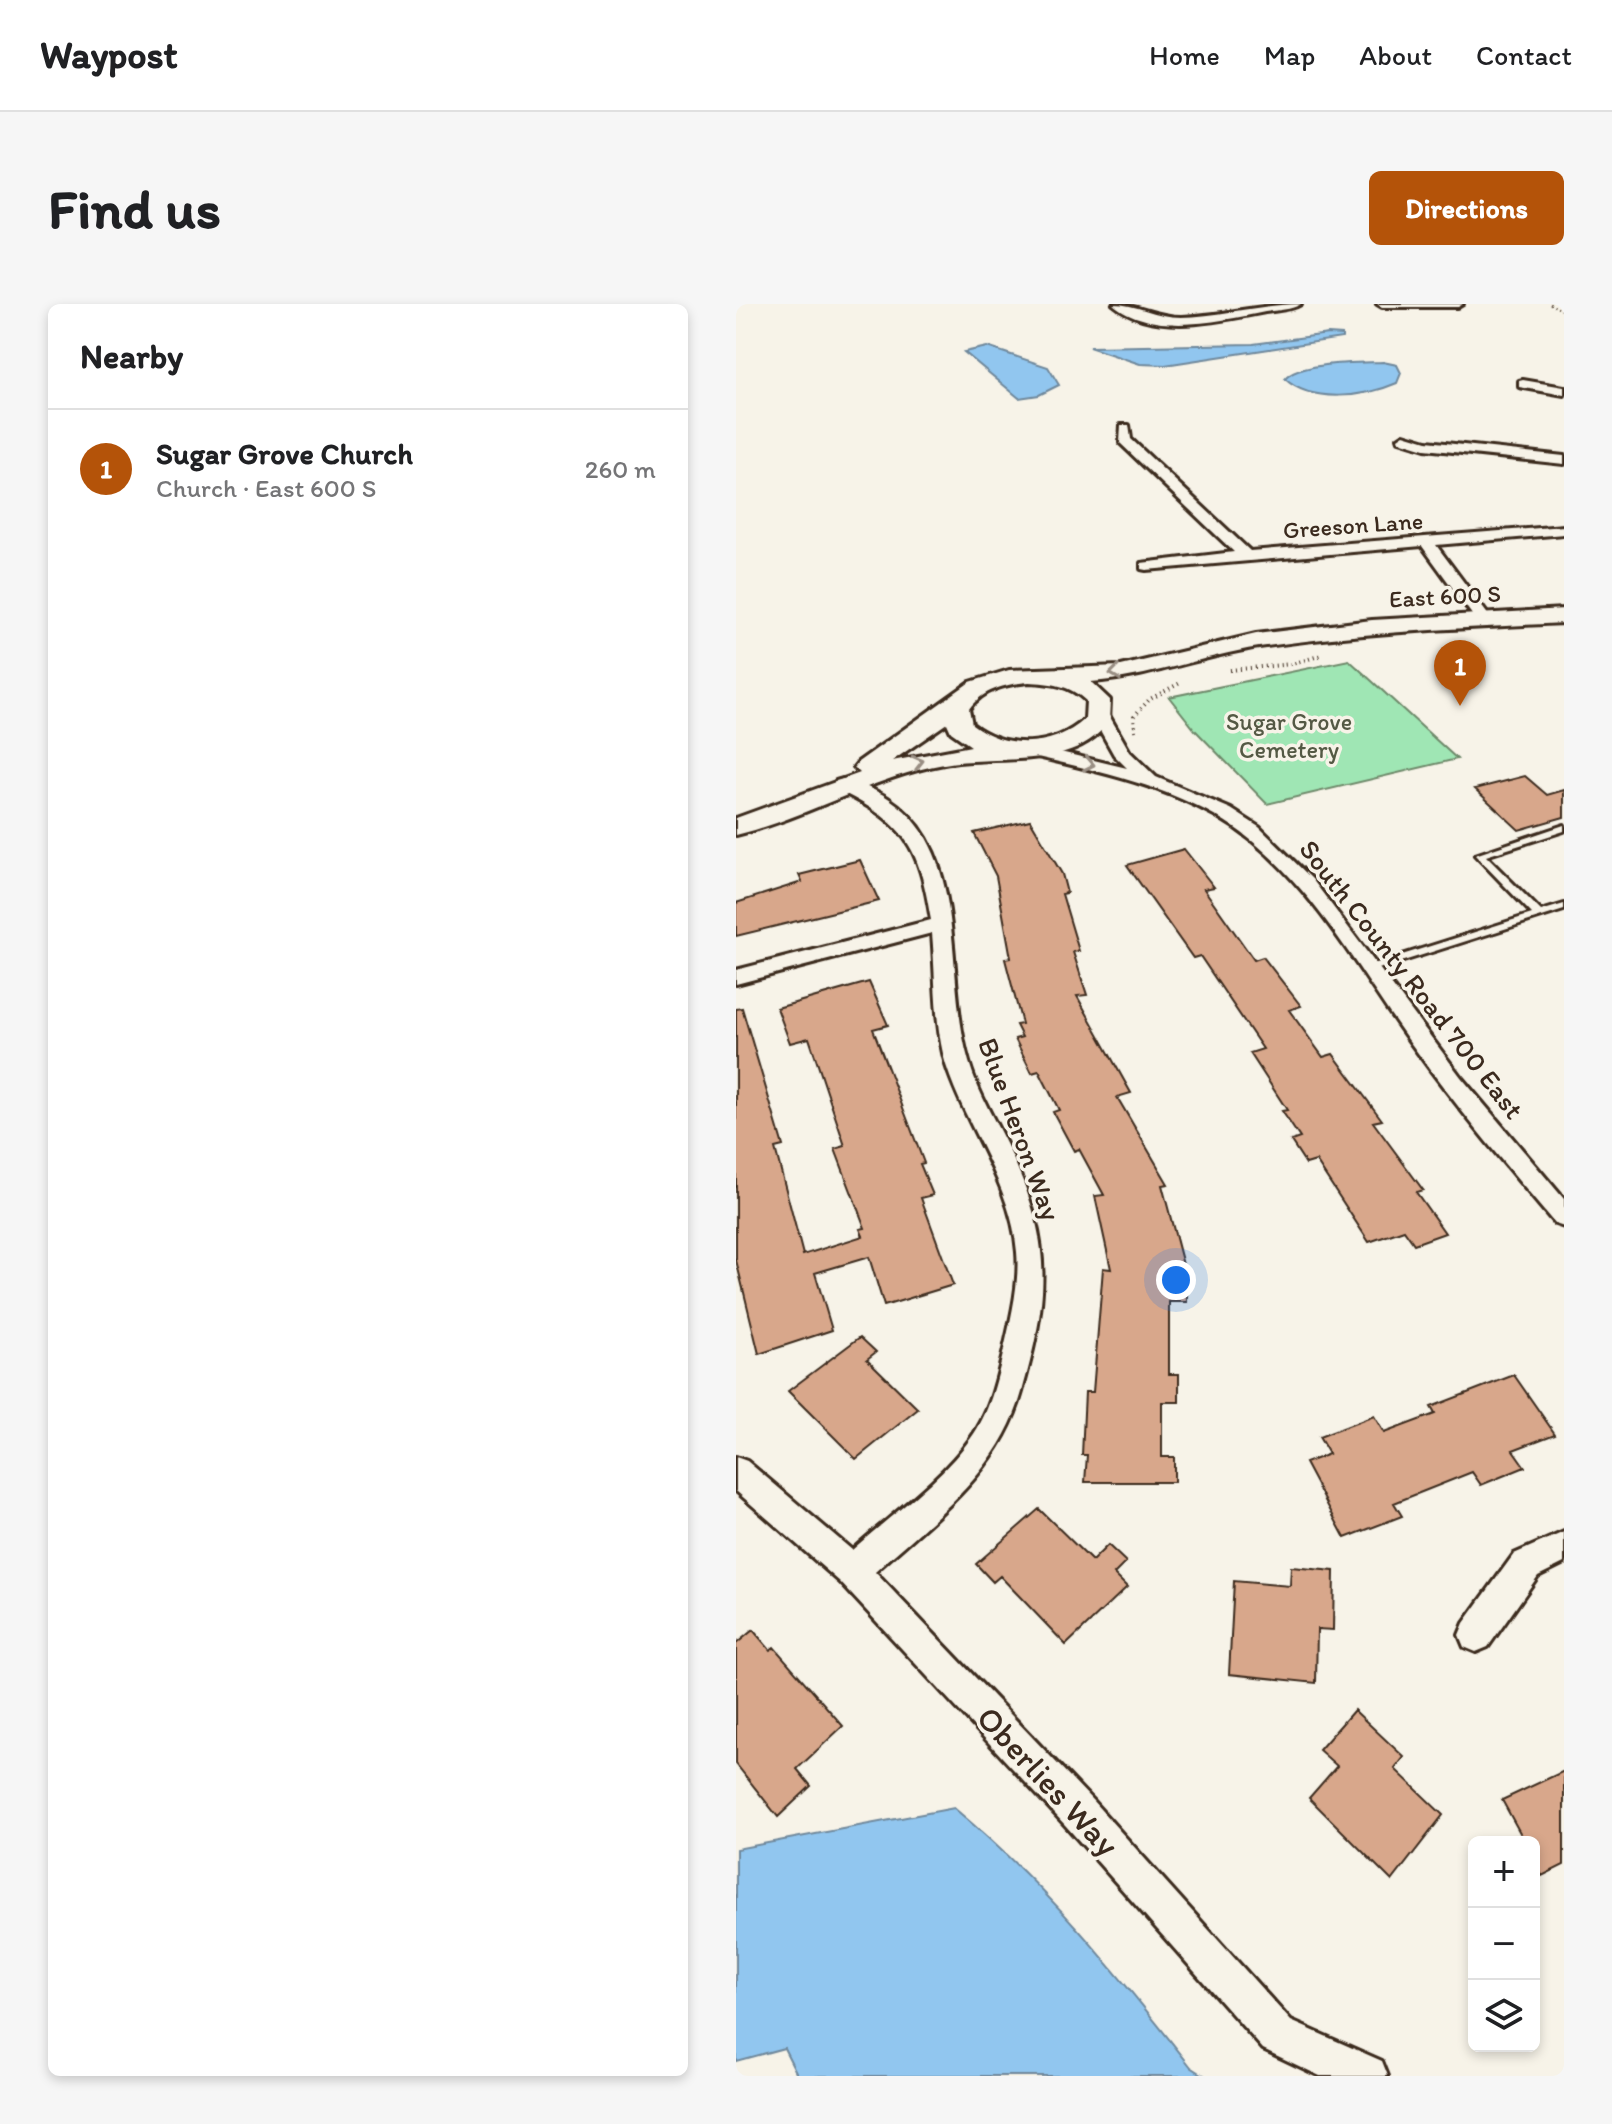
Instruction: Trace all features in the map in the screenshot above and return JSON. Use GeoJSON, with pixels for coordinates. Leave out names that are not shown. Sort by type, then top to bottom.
{"type":"FeatureCollection","features":[{"type":"Feature","properties":{"kind":"street"},"geometry":{"type":"LineString","coordinates":[[1118,304],[1131,314],[1158,320],[1296,304]]}},
{"type":"Feature","properties":{"kind":"street"},"geometry":{"type":"LineString","coordinates":[[1382,304],[1458,304]]}},
{"type":"Feature","properties":{"kind":"street"},"geometry":{"type":"LineString","coordinates":[[1523,384],[1564,391]]}},
{"type":"Feature","properties":{"kind":"street"},"geometry":{"type":"LineString","coordinates":[[1125,428],[1125,440],[1246,555]]}},
{"type":"Feature","properties":{"kind":"street"},"geometry":{"type":"LineString","coordinates":[[1404,438],[1425,445],[1564,460]]}},
{"type":"Feature","properties":{"kind":"street","name":"Greeson Lane"},"geometry":{"type":"LineString","coordinates":[[1146,566],[1564,530]]}},
{"type":"Feature","properties":{"kind":"street"},"geometry":{"type":"LineString","coordinates":[[1426,541],[1484,620]]}},
{"type":"Feature","properties":{"kind":"street","name":"East 600 S"},"geometry":{"type":"LineString","coordinates":[[1329,642],[1484,620],[1564,616]]}},
{"type":"Feature","properties":{"kind":"street"},"geometry":{"type":"LineString","coordinates":[[843,785],[980,686],[1003,678],[1121,673],[1243,644],[1329,642]]}},
{"type":"Feature","properties":{"kind":"street"},"geometry":{"type":"LineString","coordinates":[[736,827],[843,785],[926,760],[1074,740],[1092,728],[1100,713],[1131,696],[1221,658],[1329,642]]}},
{"type":"Feature","properties":{"kind":"street"},"geometry":{"type":"LineString","coordinates":[[1055,677],[1086,688],[1098,700],[1100,713]]}},
{"type":"Feature","properties":{"kind":"street"},"geometry":{"type":"LineString","coordinates":[[960,703],[957,721],[966,733],[992,746],[1021,749]]}},
{"type":"Feature","properties":{"kind":"street","name":"South County Road 700 East"},"geometry":{"type":"LineString","coordinates":[[1100,713],[1121,753],[1150,778]]}},
{"type":"Feature","properties":{"kind":"street","name":"South County Road 700 East"},"geometry":{"type":"LineString","coordinates":[[1021,749],[1150,778],[1226,814],[1264,843],[1564,1217]]}},
{"type":"Feature","properties":{"kind":"street","name":"Blue Heron Way"},"geometry":{"type":"LineString","coordinates":[[843,785],[888,809],[907,827],[939,894],[957,1062],[1012,1187],[1031,1252],[1028,1295],[1015,1361],[993,1431],[961,1471],[852,1571]]}},
{"type":"Feature","properties":{"kind":"street"},"geometry":{"type":"LineString","coordinates":[[736,977],[941,924]]}},
{"type":"Feature","properties":{"kind":"street","name":"Oberlies Way"},"geometry":{"type":"LineString","coordinates":[[736,1471],[852,1571],[1079,1813],[1277,2035],[1367,2076]]}},
{"type":"Feature","properties":{"kind":"street"},"geometry":{"type":"LineString","coordinates":[[1476,1635],[1526,1565],[1564,1547]]}},
{"type":"Feature","properties":{"kind":"lane"},"geometry":{"type":"LineString","coordinates":[[1539,915],[1481,860],[1480,855],[1564,828]]}},
{"type":"Feature","properties":{"kind":"lane"},"geometry":{"type":"LineString","coordinates":[[1368,969],[1564,907]]}},
{"type":"Feature","properties":{"kind":"path"},"geometry":{"type":"LineString","coordinates":[[1550,304],[1564,311]]}},
{"type":"Feature","properties":{"kind":"path"},"geometry":{"type":"LineString","coordinates":[[1217,673],[1292,664],[1329,642]]}},
{"type":"Feature","properties":{"kind":"path"},"geometry":{"type":"LineString","coordinates":[[1121,753],[1135,743],[1134,716],[1150,699],[1188,680]]}},
{"type":"Feature","properties":{"kind":"green space","name":"Sugar Grove Cemetery"},"geometry":{"type":"Polygon","coordinates":[[[1349,660],[1457,759],[1267,804],[1195,730],[1169,697],[1349,660]]]}},
{"type":"Feature","properties":{"kind":"water"},"geometry":{"type":"Polygon","coordinates":[[[1328,334],[1342,335],[1342,338],[1165,365],[1140,364],[1089,347],[1253,344],[1328,334]]]}},
{"type":"Feature","properties":{"kind":"water"},"geometry":{"type":"Polygon","coordinates":[[[987,347],[1048,367],[1059,385],[1039,395],[1019,398],[964,352],[987,347]]]}},
{"type":"Feature","properties":{"kind":"water"},"geometry":{"type":"Polygon","coordinates":[[[1383,362],[1397,365],[1401,373],[1397,383],[1370,392],[1324,395],[1296,387],[1285,379],[1292,373],[1316,366],[1383,362]]]}},
{"type":"Feature","properties":{"kind":"water"},"geometry":{"type":"Polygon","coordinates":[[[954,1808],[1051,1899],[1136,1997],[1191,2067],[1205,2076],[798,2076],[784,2048],[736,2061],[736,1849],[954,1808]]]}},
{"type":"Feature","properties":{"kind":"building"},"geometry":{"type":"Polygon","coordinates":[[[1525,776],[1547,795],[1564,790],[1564,817],[1519,830],[1475,789],[1525,776]]]}},
{"type":"Feature","properties":{"kind":"building"},"geometry":{"type":"Polygon","coordinates":[[[1030,820],[1062,874],[1067,893],[1062,894],[1079,951],[1073,952],[1087,995],[1077,996],[1131,1093],[1117,1097],[1168,1184],[1162,1185],[1187,1280],[1187,1302],[1169,1302],[1169,1374],[1179,1374],[1179,1402],[1162,1402],[1162,1457],[1174,1457],[1174,1482],[1085,1482],[1087,1455],[1082,1455],[1085,1392],[1093,1392],[1103,1268],[1111,1269],[1095,1196],[1104,1195],[1079,1149],[1074,1151],[1053,1112],[1059,1110],[1039,1071],[1032,1073],[1015,1039],[1022,1037],[1016,1025],[1022,1024],[1005,959],[1011,958],[996,876],[974,833],[1030,820]]]}},
{"type":"Feature","properties":{"kind":"building"},"geometry":{"type":"Polygon","coordinates":[[[1184,849],[1214,887],[1204,889],[1254,960],[1263,957],[1301,1006],[1289,1010],[1323,1057],[1333,1054],[1382,1120],[1373,1122],[1423,1190],[1416,1192],[1445,1233],[1414,1244],[1404,1230],[1369,1242],[1316,1161],[1306,1164],[1291,1141],[1300,1138],[1282,1111],[1287,1110],[1250,1053],[1263,1049],[1200,956],[1193,958],[1127,865],[1184,849]]]}},
{"type":"Feature","properties":{"kind":"building"},"geometry":{"type":"Polygon","coordinates":[[[860,860],[879,901],[736,936],[736,903],[802,882],[799,875],[860,860]]]}},
{"type":"Feature","properties":{"kind":"building"},"geometry":{"type":"Polygon","coordinates":[[[869,982],[888,1025],[873,1029],[924,1163],[920,1164],[933,1195],[921,1198],[953,1285],[884,1306],[869,1257],[815,1273],[832,1330],[759,1354],[736,1260],[736,1009],[742,1008],[783,1146],[775,1148],[803,1255],[863,1236],[860,1229],[865,1228],[835,1149],[845,1146],[809,1038],[790,1043],[777,1008],[869,982]]]}},
{"type":"Feature","properties":{"kind":"building"},"geometry":{"type":"Polygon","coordinates":[[[860,1337],[876,1352],[867,1359],[918,1409],[856,1459],[788,1391],[860,1337]]]}},
{"type":"Feature","properties":{"kind":"building"},"geometry":{"type":"Polygon","coordinates":[[[1514,1375],[1555,1434],[1513,1450],[1525,1467],[1481,1485],[1472,1472],[1394,1503],[1402,1516],[1345,1538],[1305,1463],[1329,1454],[1319,1437],[1374,1416],[1384,1433],[1435,1414],[1431,1407],[1514,1375]]]}},
{"type":"Feature","properties":{"kind":"building"},"geometry":{"type":"Polygon","coordinates":[[[1039,1509],[1092,1561],[1108,1545],[1126,1562],[1114,1574],[1127,1587],[1066,1645],[1000,1576],[993,1582],[976,1564],[1039,1509]]]}},
{"type":"Feature","properties":{"kind":"building"},"geometry":{"type":"Polygon","coordinates":[[[1291,1567],[1334,1571],[1333,1630],[1317,1629],[1316,1683],[1229,1674],[1234,1581],[1290,1586],[1291,1567]]]}},
{"type":"Feature","properties":{"kind":"building"},"geometry":{"type":"Polygon","coordinates":[[[753,1630],[770,1650],[774,1647],[843,1726],[797,1769],[811,1786],[778,1817],[736,1764],[736,1644],[753,1630]]]}},
{"type":"Feature","properties":{"kind":"building"},"geometry":{"type":"Polygon","coordinates":[[[1354,1710],[1404,1757],[1395,1769],[1443,1815],[1392,1881],[1309,1798],[1337,1766],[1319,1750],[1354,1710]]]}},
{"type":"Feature","properties":{"kind":"building"},"geometry":{"type":"Polygon","coordinates":[[[1564,1771],[1564,1865],[1542,1876],[1540,1836],[1522,1836],[1502,1800],[1564,1771]]]}},
{"type":"Feature","properties":{"kind":"place","name":"Sugar Grove Church"},"geometry":{"type":"Point","coordinates":[1460,706]}}]}
